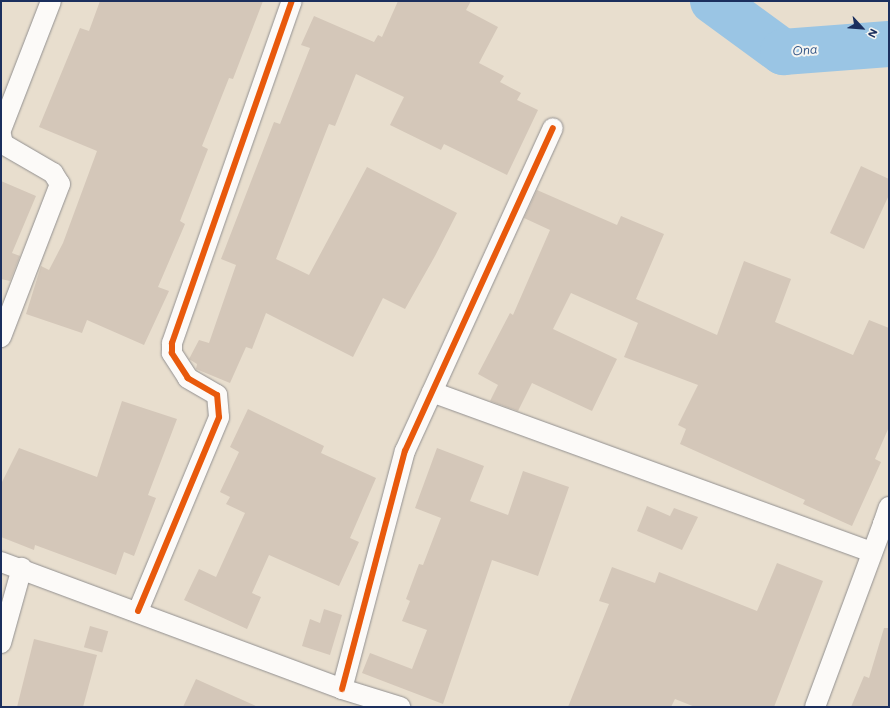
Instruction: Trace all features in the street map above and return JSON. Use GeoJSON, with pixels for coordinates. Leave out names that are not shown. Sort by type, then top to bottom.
{"type":"FeatureCollection","features":[{"type":"Feature","properties":{"kind":"street"},"geometry":{"type":"LineString","coordinates":[[1,130],[51,1]]}},
{"type":"Feature","properties":{"kind":"street"},"geometry":{"type":"LineString","coordinates":[[138,611],[219,417],[217,395],[188,378],[172,353],[172,342],[292,1]]}},
{"type":"Feature","properties":{"kind":"street"},"geometry":{"type":"LineString","coordinates":[[342,689],[405,451],[553,128]]}},
{"type":"Feature","properties":{"kind":"street"},"geometry":{"type":"LineString","coordinates":[[1,135],[3,144],[53,173],[60,184],[1,337]]}},
{"type":"Feature","properties":{"kind":"street"},"geometry":{"type":"LineString","coordinates":[[432,392],[872,552]]}},
{"type":"Feature","properties":{"kind":"street"},"geometry":{"type":"LineString","coordinates":[[815,707],[872,552],[887,519]]}},
{"type":"Feature","properties":{"kind":"street"},"geometry":{"type":"LineString","coordinates":[[1,562],[22,568],[138,611],[342,689],[400,707]]}},
{"type":"Feature","properties":{"kind":"street"},"geometry":{"type":"LineString","coordinates":[[1,643],[22,568]]}},
{"type":"Feature","properties":{"kind":"building"},"geometry":{"type":"Polygon","coordinates":[[[100,1],[263,1],[233,79],[229,78],[202,146],[208,149],[180,221],[185,224],[158,287],[169,291],[144,345],[87,320],[82,333],[26,314],[41,266],[49,270],[63,243],[97,151],[39,127],[80,28],[89,31],[100,1]]]}},
{"type":"Feature","properties":{"kind":"building"},"geometry":{"type":"Polygon","coordinates":[[[398,1],[471,1],[466,10],[498,27],[479,63],[504,76],[500,82],[521,93],[517,100],[538,110],[507,175],[444,144],[441,150],[390,125],[404,97],[356,74],[335,126],[329,124],[276,259],[309,275],[367,167],[457,213],[435,256],[405,309],[383,298],[353,357],[266,313],[252,349],[246,347],[230,383],[196,369],[197,364],[189,359],[199,340],[209,343],[236,265],[221,259],[274,122],[280,124],[310,48],[301,45],[314,16],[374,42],[378,35],[382,37],[398,1]]]}},
{"type":"Feature","properties":{"kind":"building"},"geometry":{"type":"Polygon","coordinates":[[[861,166],[889,179],[889,195],[864,249],[830,233],[861,166]]]}},
{"type":"Feature","properties":{"kind":"building"},"geometry":{"type":"Polygon","coordinates":[[[1,181],[36,196],[12,253],[20,256],[10,281],[1,279],[1,181]]]}},
{"type":"Feature","properties":{"kind":"building"},"geometry":{"type":"Polygon","coordinates":[[[537,190],[617,225],[621,216],[664,234],[636,299],[717,335],[744,261],[791,279],[775,322],[853,355],[869,320],[889,328],[889,427],[875,459],[881,462],[852,526],[803,504],[805,500],[680,444],[686,429],[678,425],[698,385],[624,357],[638,323],[571,293],[553,329],[617,359],[592,411],[532,383],[518,411],[490,401],[498,385],[478,374],[510,313],[513,315],[550,230],[524,218],[537,190]]]}},
{"type":"Feature","properties":{"kind":"building"},"geometry":{"type":"Polygon","coordinates":[[[122,401],[177,419],[148,495],[156,498],[134,556],[124,552],[116,575],[35,545],[34,550],[1,537],[1,484],[19,448],[97,477],[122,401]]]}},
{"type":"Feature","properties":{"kind":"building"},"geometry":{"type":"Polygon","coordinates":[[[248,409],[324,446],[321,453],[376,478],[350,538],[359,542],[339,586],[269,555],[252,593],[261,597],[247,629],[184,600],[199,569],[216,577],[245,513],[226,504],[230,497],[220,492],[239,452],[230,447],[248,409]]]}},
{"type":"Feature","properties":{"kind":"building"},"geometry":{"type":"Polygon","coordinates":[[[437,448],[484,466],[470,501],[508,515],[523,471],[569,487],[538,576],[492,560],[443,704],[362,673],[370,653],[412,669],[427,630],[402,621],[410,601],[406,599],[419,564],[423,565],[441,518],[415,508],[437,448]]]}},
{"type":"Feature","properties":{"kind":"building"},"geometry":{"type":"Polygon","coordinates":[[[647,506],[670,516],[674,508],[698,517],[682,550],[637,531],[647,506]]]}},
{"type":"Feature","properties":{"kind":"building"},"geometry":{"type":"Polygon","coordinates":[[[777,563],[823,581],[774,707],[695,707],[675,699],[671,707],[568,707],[609,604],[599,601],[612,567],[655,583],[659,572],[757,611],[777,563]]]}},
{"type":"Feature","properties":{"kind":"building"},"geometry":{"type":"Polygon","coordinates":[[[324,609],[342,615],[330,655],[302,646],[310,619],[320,623],[324,609]]]}},
{"type":"Feature","properties":{"kind":"building"},"geometry":{"type":"Polygon","coordinates":[[[90,626],[108,631],[102,652],[84,647],[90,626]]]}},
{"type":"Feature","properties":{"kind":"building"},"geometry":{"type":"Polygon","coordinates":[[[884,628],[889,628],[889,707],[851,707],[864,676],[869,678],[884,628]]]}},
{"type":"Feature","properties":{"kind":"building"},"geometry":{"type":"Polygon","coordinates":[[[34,639],[97,655],[83,707],[17,707],[34,639]]]}},
{"type":"Feature","properties":{"kind":"building"},"geometry":{"type":"Polygon","coordinates":[[[196,679],[258,707],[183,707],[196,679]]]}},
{"type":"Feature","properties":{"kind":"waterway","name":"Ona"},"geometry":{"type":"LineString","coordinates":[[713,1],[783,52],[889,44]]}},
{"type":"Feature","properties":{"kind":"cycle path"},"geometry":{"type":"LineString","coordinates":[[138,611],[219,417],[217,395],[188,378],[172,353],[172,343],[292,1]]}},
{"type":"Feature","properties":{"kind":"cycle path"},"geometry":{"type":"LineString","coordinates":[[342,689],[405,451],[553,128]]}}]}
